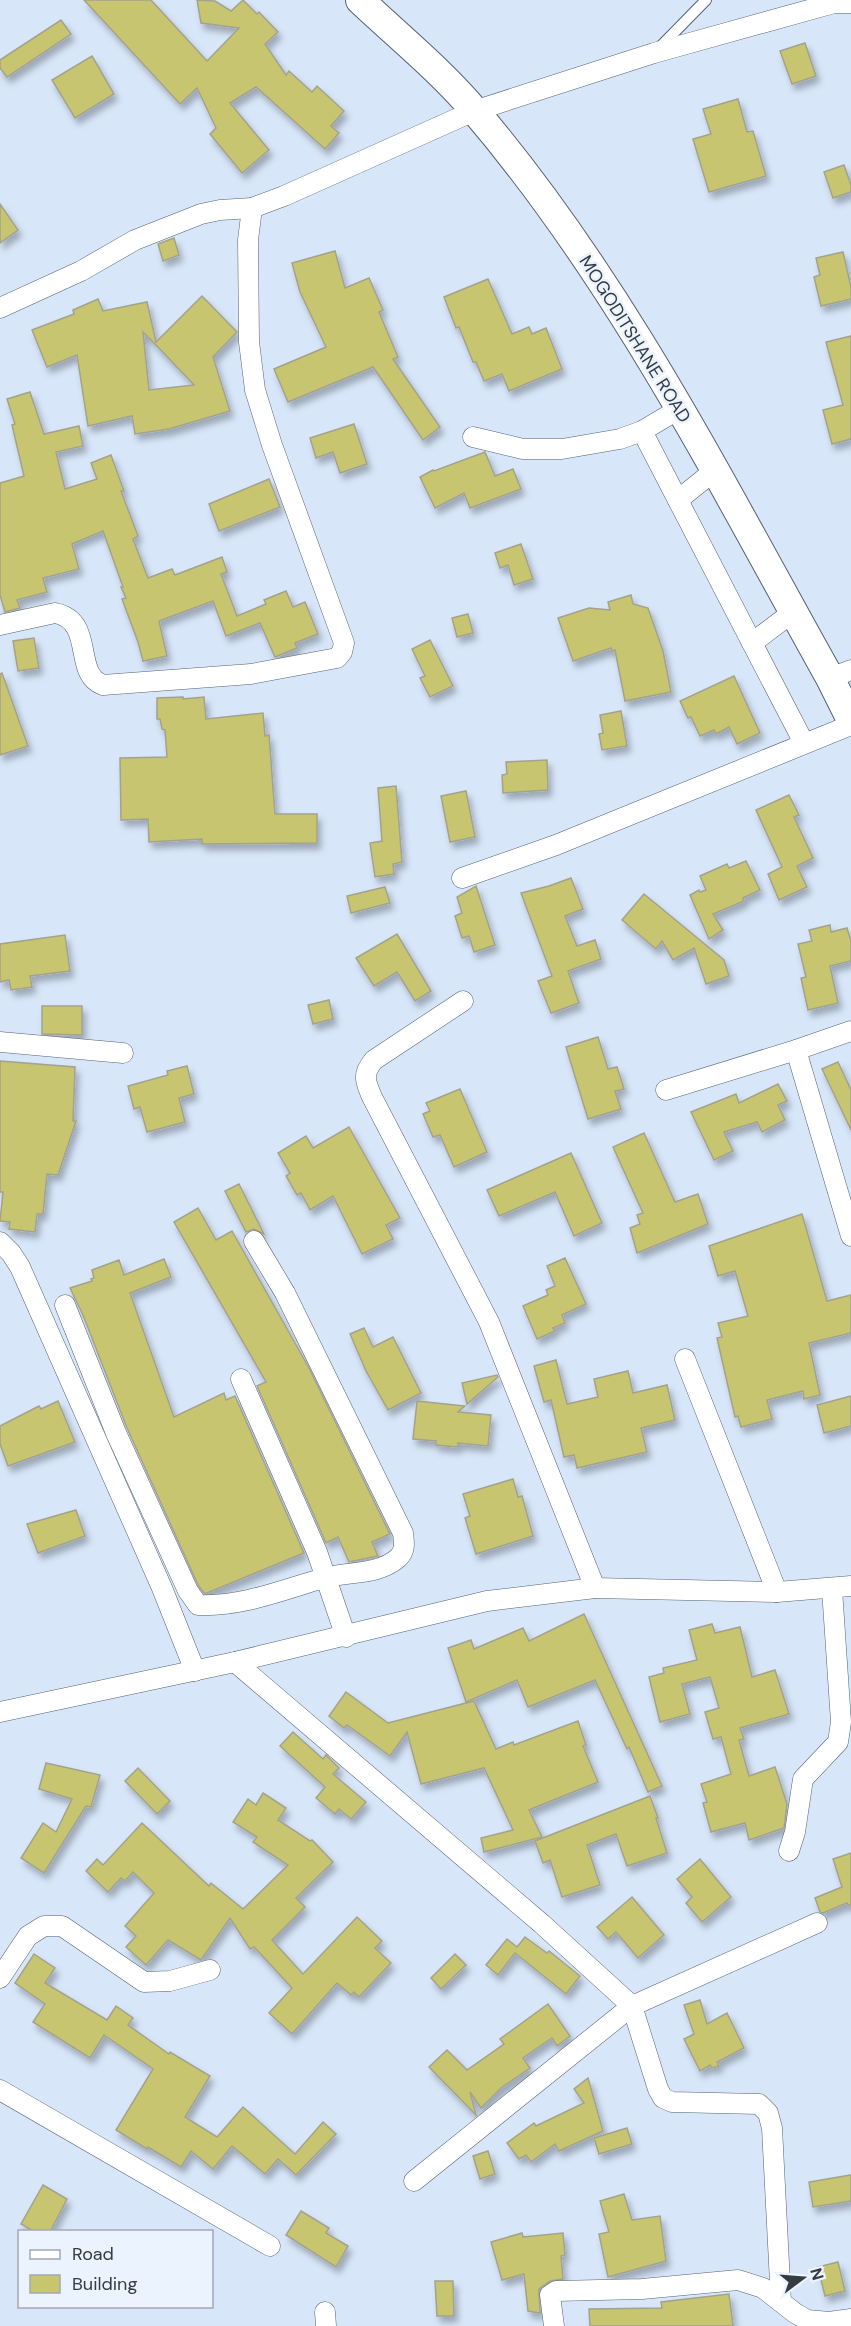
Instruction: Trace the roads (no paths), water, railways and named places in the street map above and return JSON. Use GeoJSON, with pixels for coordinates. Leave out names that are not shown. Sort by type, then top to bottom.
{"type":"FeatureCollection","features":[{"type":"Feature","properties":{"kind":"main road","name":"MOGODITSHANE ROAD"},"geometry":{"type":"LineString","coordinates":[[360,0],[460,95],[532,181],[575,242],[649,355],[793,612],[841,674],[851,723]]}},
{"type":"Feature","properties":{"kind":"street"},"geometry":{"type":"LineString","coordinates":[[0,308],[81,271],[135,240],[201,214],[252,208],[284,196],[474,111],[654,53],[834,3],[851,3]]}},
{"type":"Feature","properties":{"kind":"street"},"geometry":{"type":"LineString","coordinates":[[0,625],[55,613],[64,615],[77,627],[90,675],[96,683],[102,685],[251,674],[330,661],[342,652],[344,643],[272,445],[255,390],[249,342],[248,240],[252,208]]}},
{"type":"Feature","properties":{"kind":"street"},"geometry":{"type":"LineString","coordinates":[[473,436],[523,449],[562,449],[620,439],[642,431],[679,409]]}},
{"type":"Feature","properties":{"kind":"street"},"geometry":{"type":"LineString","coordinates":[[642,431],[804,743]]}},
{"type":"Feature","properties":{"kind":"street"},"geometry":{"type":"LineString","coordinates":[[678,500],[714,471]]}},
{"type":"Feature","properties":{"kind":"street"},"geometry":{"type":"LineString","coordinates":[[752,643],[793,612]]}},
{"type":"Feature","properties":{"kind":"street"},"geometry":{"type":"LineString","coordinates":[[462,878],[555,845],[851,723]]}},
{"type":"Feature","properties":{"kind":"street"},"geometry":{"type":"LineString","coordinates":[[463,1001],[374,1060],[364,1075],[372,1097],[489,1322],[595,1588]]}},
{"type":"Feature","properties":{"kind":"street"},"geometry":{"type":"LineString","coordinates":[[666,1090],[851,1031]]}},
{"type":"Feature","properties":{"kind":"street"},"geometry":{"type":"LineString","coordinates":[[0,1042],[123,1053]]}},
{"type":"Feature","properties":{"kind":"street"},"geometry":{"type":"LineString","coordinates":[[796,1050],[844,1194],[851,1236]]}},
{"type":"Feature","properties":{"kind":"street"},"geometry":{"type":"LineString","coordinates":[[65,1305],[116,1433],[188,1591],[198,1605],[217,1606],[264,1597],[327,1577],[360,1574],[388,1565],[400,1557],[405,1544],[403,1533],[285,1293],[254,1241]]}},
{"type":"Feature","properties":{"kind":"street"},"geometry":{"type":"LineString","coordinates":[[0,1242],[20,1267],[162,1588],[195,1671]]}},
{"type":"Feature","properties":{"kind":"street"},"geometry":{"type":"LineString","coordinates":[[685,1359],[777,1592]]}},
{"type":"Feature","properties":{"kind":"street"},"geometry":{"type":"LineString","coordinates":[[241,1380],[317,1552],[346,1637]]}},
{"type":"Feature","properties":{"kind":"street"},"geometry":{"type":"LineString","coordinates":[[0,1712],[346,1637],[487,1601],[595,1588],[777,1592],[841,1588],[840,1733],[838,1742],[803,1779],[795,1832],[789,1851]]}},
{"type":"Feature","properties":{"kind":"street"},"geometry":{"type":"LineString","coordinates":[[235,1662],[542,1924],[632,2006],[658,2089],[663,2098],[672,2102],[759,2104],[768,2113],[772,2128],[781,2302]]}},
{"type":"Feature","properties":{"kind":"street"},"geometry":{"type":"LineString","coordinates":[[414,2181],[632,2006],[817,1923]]}},
{"type":"Feature","properties":{"kind":"street"},"geometry":{"type":"LineString","coordinates":[[0,1978],[28,1936],[44,1926],[62,1926],[144,1982],[170,1981],[210,1970]]}},
{"type":"Feature","properties":{"kind":"street"},"geometry":{"type":"LineString","coordinates":[[0,2090],[270,2246]]}},
{"type":"Feature","properties":{"kind":"street"},"geometry":{"type":"LineString","coordinates":[[554,2326],[550,2295],[555,2291],[642,2289],[738,2280],[763,2288],[807,2319],[829,2322],[851,2319]]}},
{"type":"Feature","properties":{"kind":"lane"},"geometry":{"type":"LineString","coordinates":[[654,53],[706,0]]}}]}
